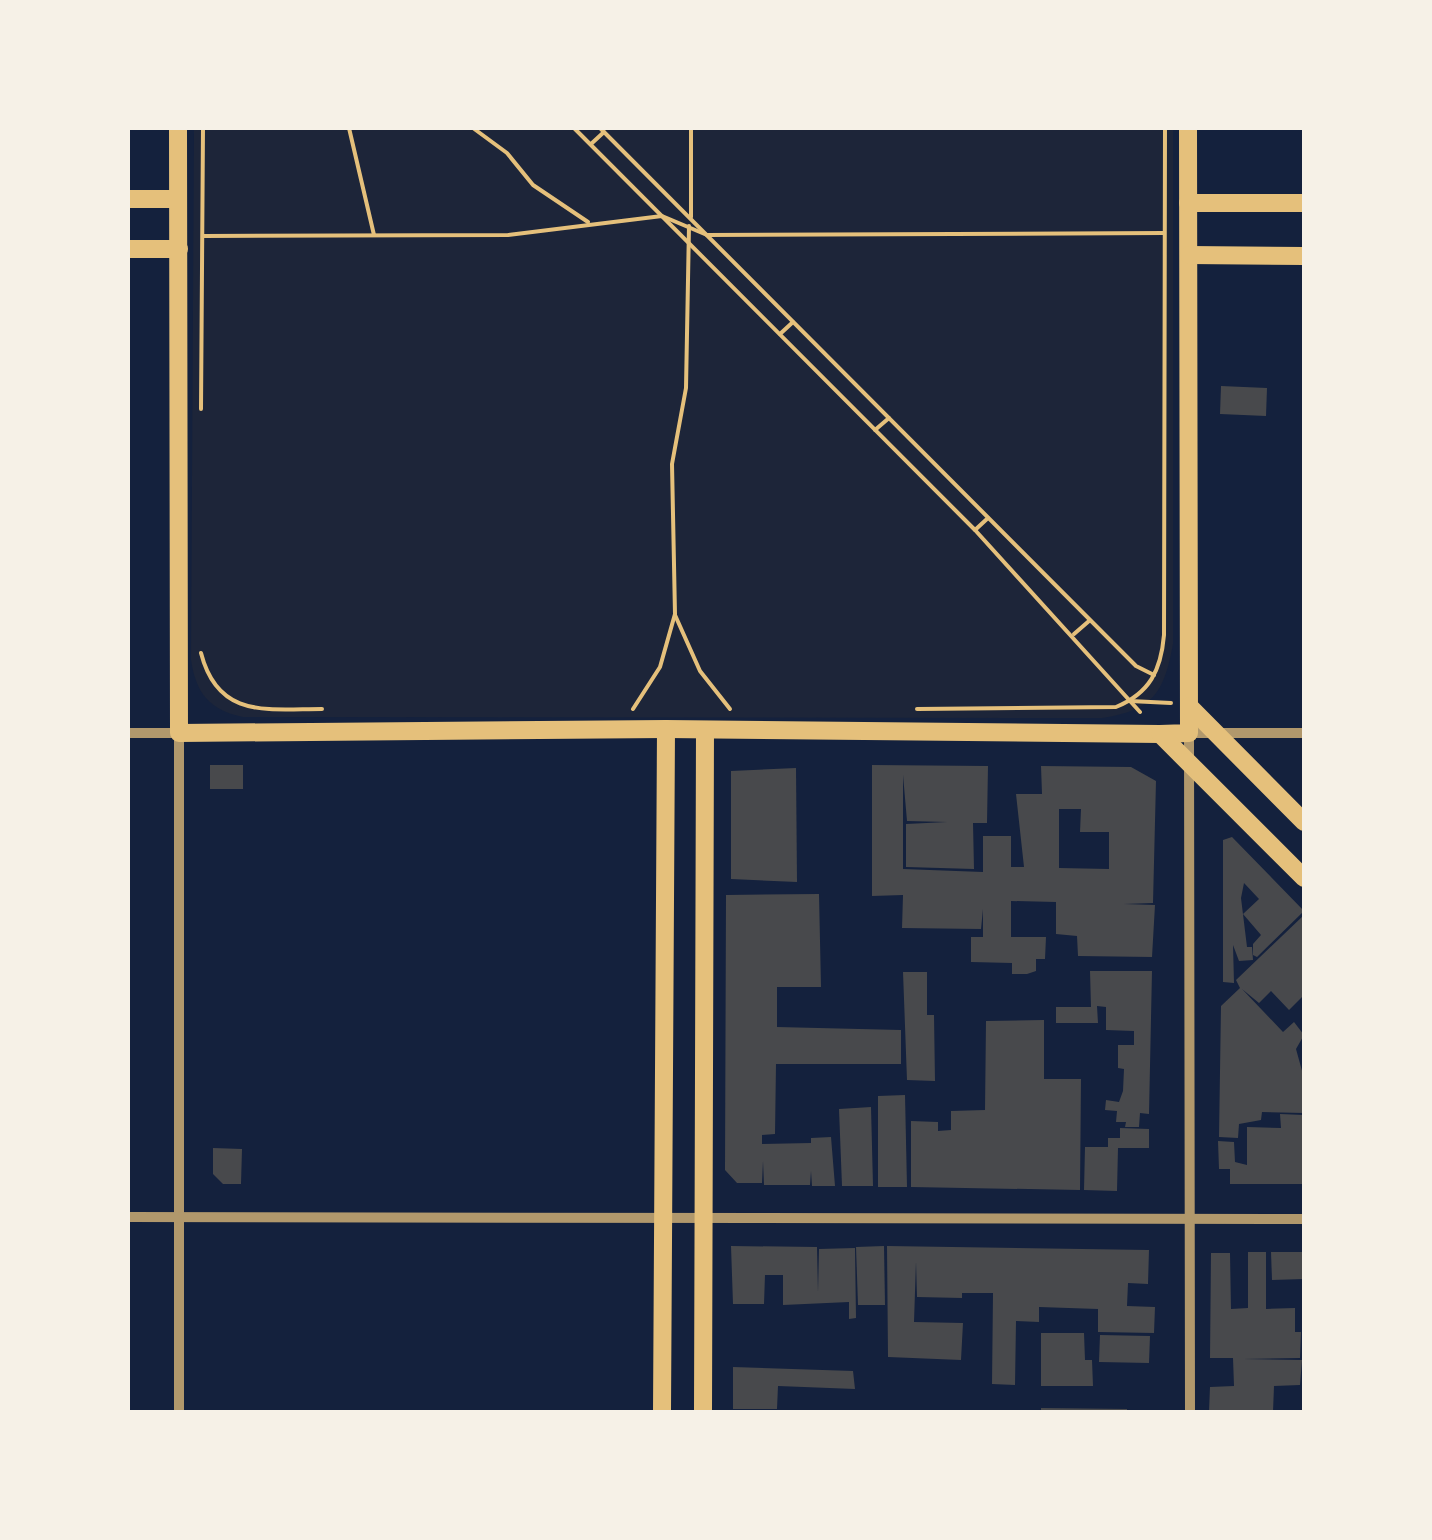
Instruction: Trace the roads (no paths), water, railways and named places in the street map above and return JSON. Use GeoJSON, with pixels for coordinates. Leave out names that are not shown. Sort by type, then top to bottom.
{"type":"FeatureCollection","features":[{"type":"Feature","properties":{"kind":"main road"},"geometry":{"type":"LineString","coordinates":[[178,128],[178,733],[704,730],[1160,734],[1189,733],[1188,128]]}},
{"type":"Feature","properties":{"kind":"main road"},"geometry":{"type":"LineString","coordinates":[[128,199],[178,199]]}},
{"type":"Feature","properties":{"kind":"main road"},"geometry":{"type":"LineString","coordinates":[[1188,202],[1304,203]]}},
{"type":"Feature","properties":{"kind":"main road"},"geometry":{"type":"LineString","coordinates":[[128,249],[179,248]]}},
{"type":"Feature","properties":{"kind":"main road"},"geometry":{"type":"LineString","coordinates":[[1189,255],[1304,256]]}},
{"type":"Feature","properties":{"kind":"main road"},"geometry":{"type":"LineString","coordinates":[[1189,706],[1304,822]]}},
{"type":"Feature","properties":{"kind":"main road"},"geometry":{"type":"LineString","coordinates":[[662,1412],[666,730]]}},
{"type":"Feature","properties":{"kind":"main road"},"geometry":{"type":"LineString","coordinates":[[702,1412],[704,730]]}},
{"type":"Feature","properties":{"kind":"main road"},"geometry":{"type":"LineString","coordinates":[[1160,734],[1304,878]]}},
{"type":"Feature","properties":{"kind":"street"},"geometry":{"type":"LineString","coordinates":[[128,733],[178,733],[179,1412]]}},
{"type":"Feature","properties":{"kind":"street"},"geometry":{"type":"LineString","coordinates":[[1190,1412],[1189,733],[1304,733]]}},
{"type":"Feature","properties":{"kind":"street"},"geometry":{"type":"LineString","coordinates":[[128,1217],[1304,1219]]}}]}
